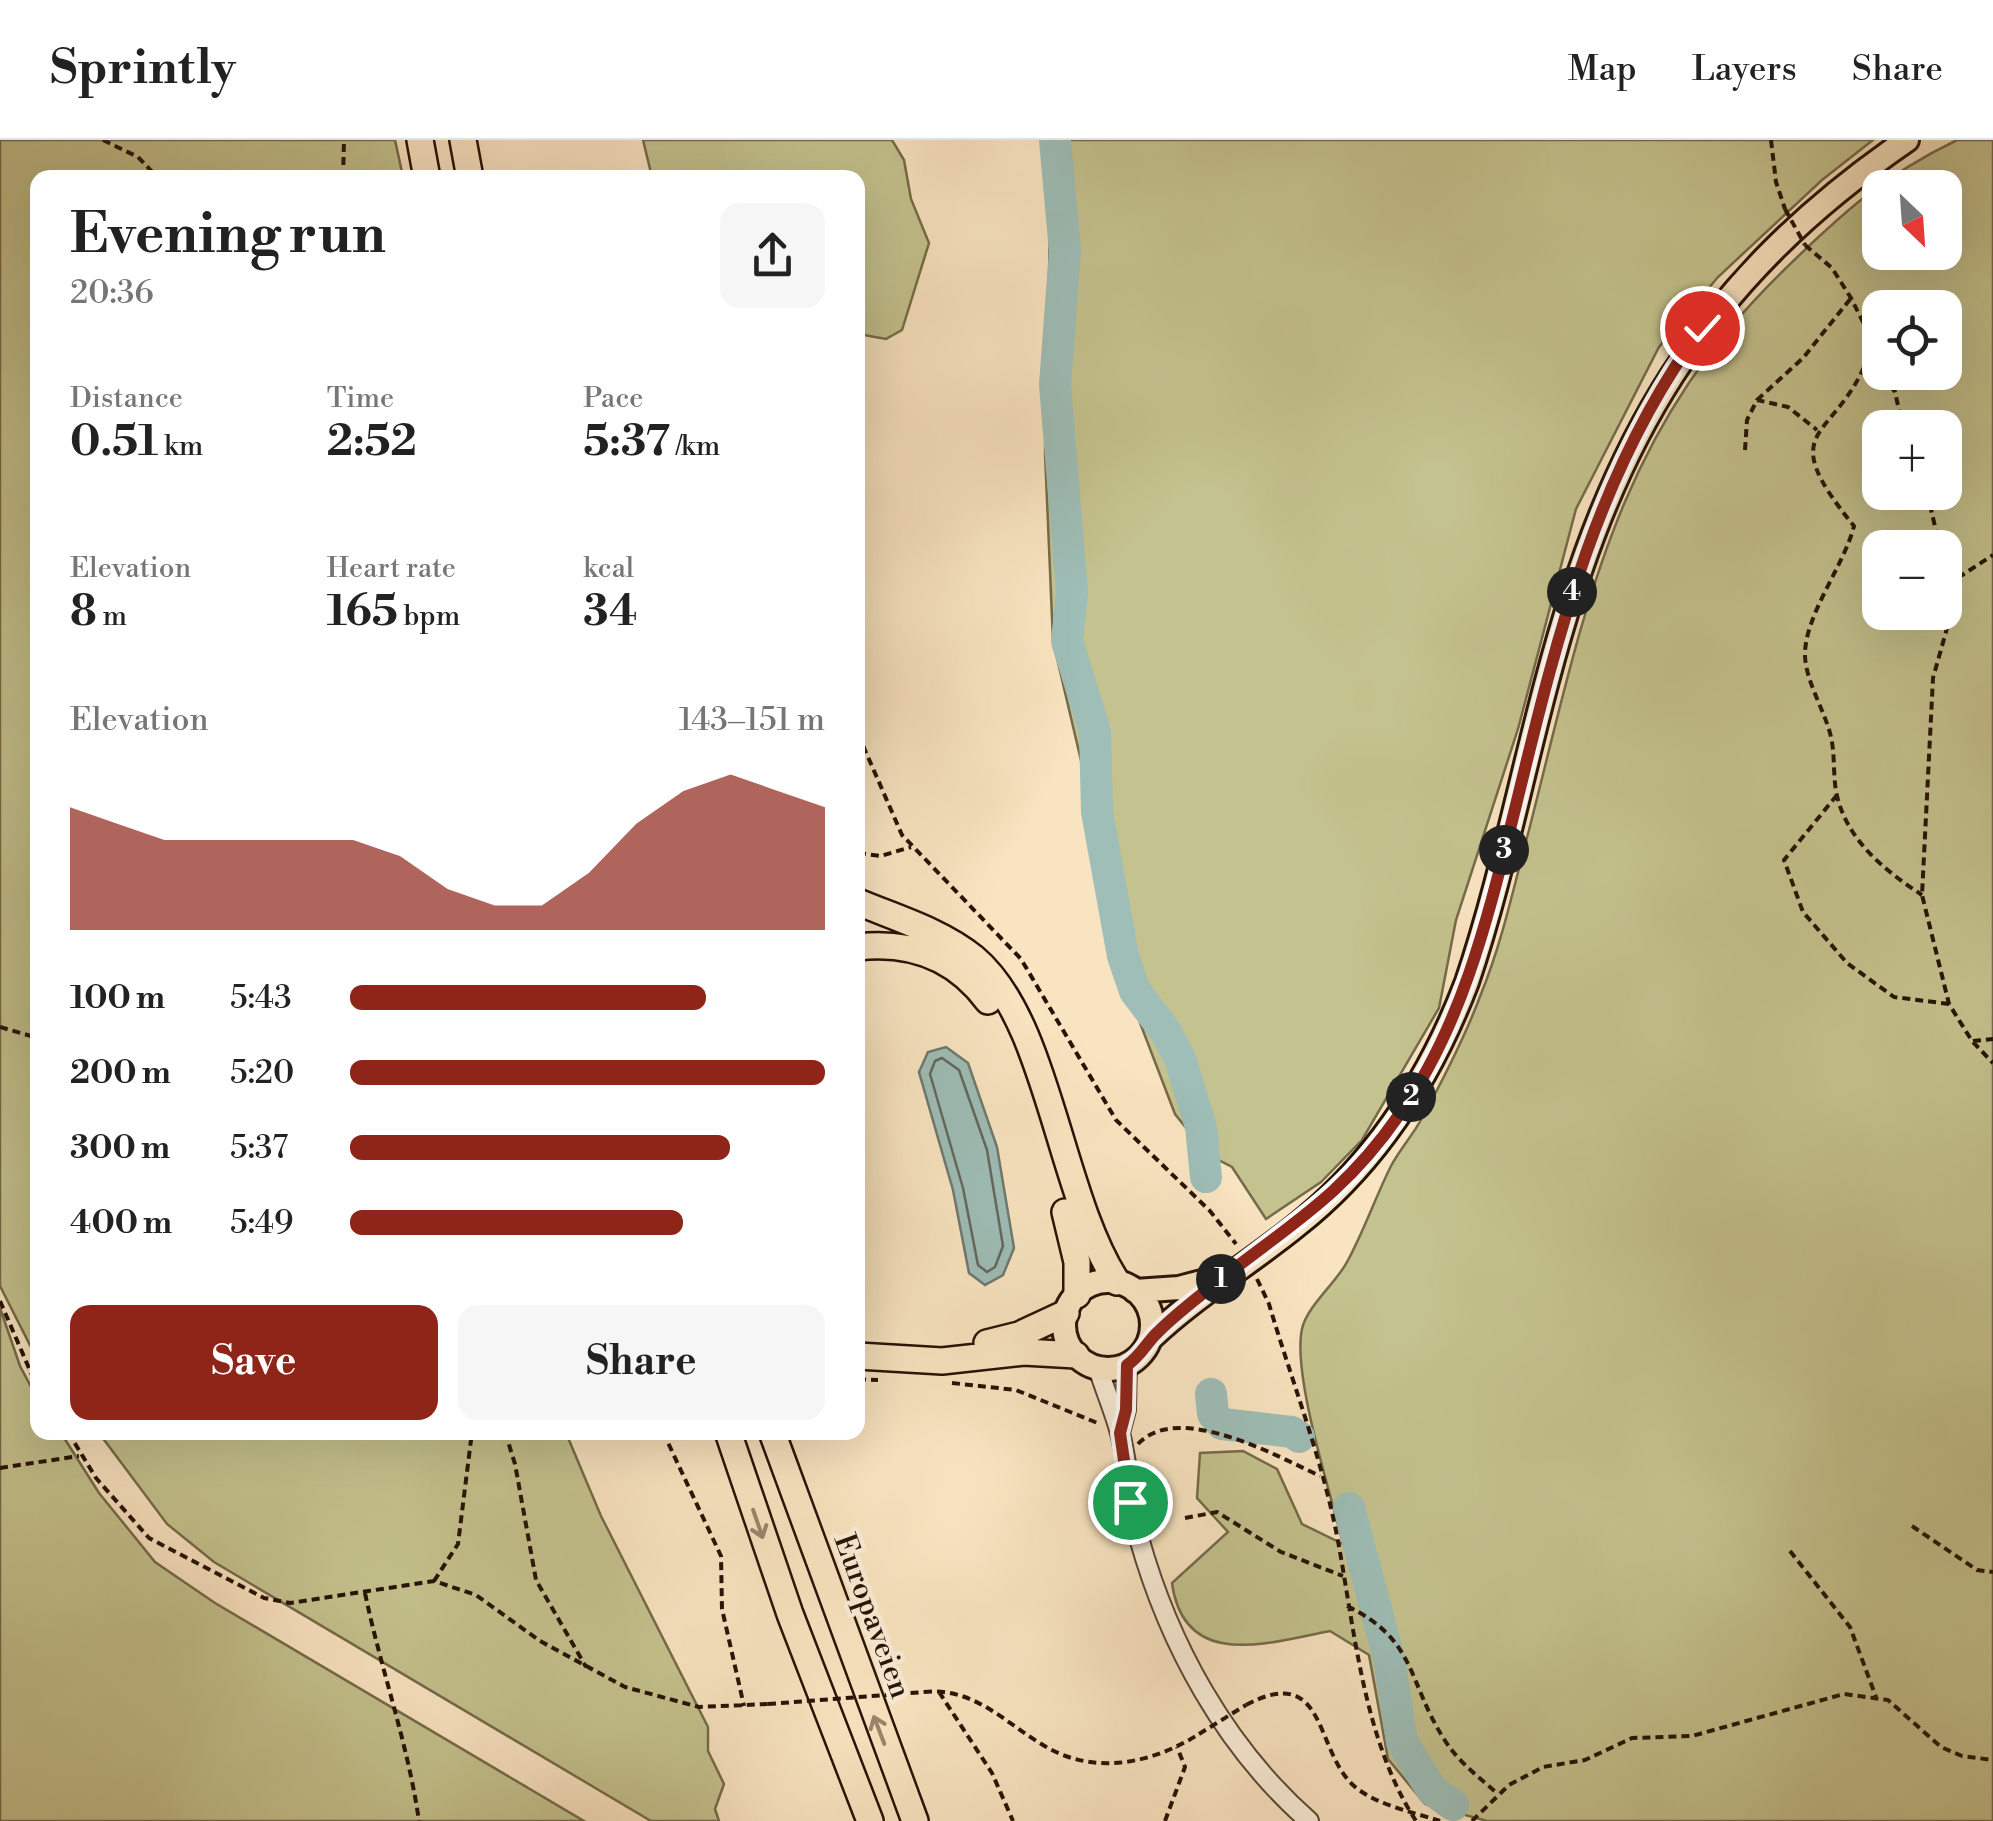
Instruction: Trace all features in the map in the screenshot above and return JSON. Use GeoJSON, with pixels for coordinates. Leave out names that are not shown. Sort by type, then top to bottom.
{"type":"FeatureCollection","features":[{"type":"Feature","properties":{"kind":"highway"},"geometry":{"type":"LineString","coordinates":[[420,140],[426,170]]}},
{"type":"Feature","properties":{"kind":"highway"},"geometry":{"type":"LineString","coordinates":[[463,140],[469,170]]}},
{"type":"Feature","properties":{"kind":"highway"},"geometry":{"type":"LineString","coordinates":[[865,905],[952,944],[972,957],[1003,991],[1024,1034],[1090,1235],[1126,1287]]}},
{"type":"Feature","properties":{"kind":"highway"},"geometry":{"type":"LineString","coordinates":[[865,947],[923,951],[962,972],[988,1000],[1016,1059],[1067,1218],[1077,1262],[1072,1304],[1019,1335],[946,1348],[865,1344]]}},
{"type":"Feature","properties":{"kind":"highway"},"geometry":{"type":"LineString","coordinates":[[865,1356],[942,1361],[1024,1352],[1087,1362]]}},
{"type":"Feature","properties":{"kind":"highway"},"geometry":{"type":"LineString","coordinates":[[731,1440],[790,1614],[870,1821]]}},
{"type":"Feature","properties":{"kind":"highway","name":"Europaveien"},"geometry":{"type":"LineString","coordinates":[[775,1440],[914,1821]]}},
{"type":"Feature","properties":{"kind":"main road"},"geometry":{"type":"LineString","coordinates":[[1226,1276],[1179,1288],[1096,1284],[1072,1304],[1066,1336],[1087,1362],[1127,1365],[1150,1340],[1226,1276],[1296,1226],[1351,1175],[1401,1112],[1449,1028],[1488,918],[1576,578],[1611,486],[1652,403],[1702,328],[1764,259],[1842,187],[1907,140]]}},
{"type":"Feature","properties":{"kind":"main road"},"geometry":{"type":"LineString","coordinates":[[1126,1287],[1150,1313],[1150,1340]]}},
{"type":"Feature","properties":{"kind":"street"},"geometry":{"type":"LineString","coordinates":[[1087,1362],[1120,1433],[1139,1539],[1178,1643],[1230,1733],[1309,1821]]}},
{"type":"Feature","properties":{"kind":"street"},"geometry":{"type":"LineString","coordinates":[[1120,1433],[1126,1410],[1127,1365]]}},
{"type":"Feature","properties":{"kind":"path"},"geometry":{"type":"LineString","coordinates":[[103,140],[138,156],[151,170]]}},
{"type":"Feature","properties":{"kind":"path"},"geometry":{"type":"LineString","coordinates":[[343,170],[344,140]]}},
{"type":"Feature","properties":{"kind":"path"},"geometry":{"type":"LineString","coordinates":[[1771,140],[1785,209],[1805,245],[1832,268],[1862,320]]}},
{"type":"Feature","properties":{"kind":"path"},"geometry":{"type":"LineString","coordinates":[[1746,450],[1747,420],[1757,400],[1802,358],[1851,298]]}},
{"type":"Feature","properties":{"kind":"path"},"geometry":{"type":"LineString","coordinates":[[1862,373],[1857,386],[1816,430],[1812,452],[1822,486],[1854,526],[1848,552],[1817,612],[1805,656],[1832,739],[1837,795],[1856,837],[1882,868],[1922,895]]}},
{"type":"Feature","properties":{"kind":"path"},"geometry":{"type":"LineString","coordinates":[[1757,400],[1788,407],[1816,430]]}},
{"type":"Feature","properties":{"kind":"path"},"geometry":{"type":"LineString","coordinates":[[1962,575],[1993,556]]}},
{"type":"Feature","properties":{"kind":"path"},"geometry":{"type":"LineString","coordinates":[[1946,630],[1933,678],[1922,895],[1950,1004],[1972,1041],[1993,1062]]}},
{"type":"Feature","properties":{"kind":"path"},"geometry":{"type":"LineString","coordinates":[[865,751],[885,799],[912,847],[981,913],[1020,959],[1116,1120],[1210,1211],[1236,1244]]}},
{"type":"Feature","properties":{"kind":"path"},"geometry":{"type":"LineString","coordinates":[[1837,795],[1784,860],[1803,912],[1847,963],[1894,997],[1950,1004]]}},
{"type":"Feature","properties":{"kind":"path"},"geometry":{"type":"LineString","coordinates":[[865,854],[881,856],[912,847]]}},
{"type":"Feature","properties":{"kind":"path"},"geometry":{"type":"LineString","coordinates":[[0,1027],[30,1036]]}},
{"type":"Feature","properties":{"kind":"path"},"geometry":{"type":"LineString","coordinates":[[1972,1041],[1993,1039]]}},
{"type":"Feature","properties":{"kind":"path"},"geometry":{"type":"LineString","coordinates":[[1257,1279],[1320,1476],[1347,1606],[1389,1768],[1416,1821]]}},
{"type":"Feature","properties":{"kind":"path"},"geometry":{"type":"LineString","coordinates":[[0,1301],[30,1370]]}},
{"type":"Feature","properties":{"kind":"path"},"geometry":{"type":"LineString","coordinates":[[865,1379],[892,1381]]}},
{"type":"Feature","properties":{"kind":"path"},"geometry":{"type":"LineString","coordinates":[[942,1383],[977,1382],[1042,1400],[1120,1433],[1135,1445],[1152,1433],[1194,1428],[1252,1446],[1320,1476]]}},
{"type":"Feature","properties":{"kind":"path"},"geometry":{"type":"LineString","coordinates":[[73,1440],[149,1538],[264,1598],[290,1603],[434,1581],[476,1595],[540,1642],[586,1667],[672,1702],[744,1706],[939,1692],[974,1699],[1043,1746],[1075,1759],[1122,1764],[1177,1748],[1246,1705],[1273,1693],[1302,1700],[1318,1719],[1353,1784],[1440,1821]]}},
{"type":"Feature","properties":{"kind":"path"},"geometry":{"type":"LineString","coordinates":[[434,1581],[458,1544],[471,1440]]}},
{"type":"Feature","properties":{"kind":"path"},"geometry":{"type":"LineString","coordinates":[[508,1440],[516,1464],[536,1580],[586,1667]]}},
{"type":"Feature","properties":{"kind":"path"},"geometry":{"type":"LineString","coordinates":[[667,1440],[721,1556],[722,1609],[744,1706]]}},
{"type":"Feature","properties":{"kind":"path"},"geometry":{"type":"LineString","coordinates":[[0,1468],[82,1456]]}},
{"type":"Feature","properties":{"kind":"path"},"geometry":{"type":"LineString","coordinates":[[1186,1518],[1217,1512],[1281,1552],[1343,1576]]}},
{"type":"Feature","properties":{"kind":"path"},"geometry":{"type":"LineString","coordinates":[[1912,1526],[1977,1570],[1993,1572]]}},
{"type":"Feature","properties":{"kind":"path"},"geometry":{"type":"LineString","coordinates":[[1790,1551],[1850,1627],[1876,1697]]}},
{"type":"Feature","properties":{"kind":"path"},"geometry":{"type":"LineString","coordinates":[[365,1594],[379,1662],[411,1764],[419,1821]]}},
{"type":"Feature","properties":{"kind":"path"},"geometry":{"type":"LineString","coordinates":[[1347,1606],[1382,1624],[1410,1660],[1419,1691],[1444,1740],[1462,1763],[1498,1794]]}},
{"type":"Feature","properties":{"kind":"path"},"geometry":{"type":"LineString","coordinates":[[939,1692],[992,1773],[1013,1821]]}},
{"type":"Feature","properties":{"kind":"path"},"geometry":{"type":"LineString","coordinates":[[1472,1821],[1498,1794],[1542,1767],[1585,1760],[1632,1738],[1692,1736],[1844,1694],[1876,1697],[1897,1706],[1941,1747],[1962,1756],[1993,1760]]}},
{"type":"Feature","properties":{"kind":"path"},"geometry":{"type":"LineString","coordinates":[[1165,1821],[1185,1767],[1177,1748]]}},
{"type":"Feature","properties":{"kind":"shaded area"},"geometry":{"type":"Polygon","coordinates":[[[0,140],[395,140],[401,170],[30,170],[30,1345],[0,1286],[0,140]]]}},
{"type":"Feature","properties":{"kind":"shaded area"},"geometry":{"type":"Polygon","coordinates":[[[643,140],[892,140],[904,160],[911,199],[929,243],[902,330],[886,339],[865,335],[865,170],[650,170],[643,140]]]}},
{"type":"Feature","properties":{"kind":"shaded area"},"geometry":{"type":"Polygon","coordinates":[[[1052,140],[1873,140],[1822,180],[1718,277],[1659,347],[1576,509],[1518,729],[1456,920],[1439,1008],[1362,1140],[1321,1182],[1266,1219],[1232,1167],[1207,1154],[1175,1114],[1124,981],[1101,889],[1087,786],[1053,641],[1045,453],[1052,140]]]}},
{"type":"Feature","properties":{"kind":"shaded area"},"geometry":{"type":"Polygon","coordinates":[[[1957,140],[1993,140],[1993,1821],[1487,1821],[1425,1804],[1388,1759],[1369,1655],[1330,1631],[1281,1641],[1232,1644],[1211,1640],[1193,1629],[1180,1611],[1172,1583],[1228,1532],[1197,1498],[1200,1453],[1243,1451],[1277,1469],[1302,1524],[1343,1544],[1307,1404],[1300,1349],[1302,1329],[1347,1262],[1391,1166],[1430,1103],[1475,1010],[1502,933],[1589,600],[1614,530],[1643,462],[1680,397],[1726,333],[1783,271],[1862,200],[1862,270],[1962,270],[1962,170],[1903,170],[1957,140]]]}},
{"type":"Feature","properties":{"kind":"shaded area"},"geometry":{"type":"Polygon","coordinates":[[[0,1308],[30,1385],[30,1440],[65,1440],[99,1493],[155,1562],[215,1603],[584,1821],[0,1821],[0,1308]]]}},
{"type":"Feature","properties":{"kind":"shaded area"},"geometry":{"type":"Polygon","coordinates":[[[104,1440],[569,1440],[601,1516],[708,1727],[708,1751],[724,1784],[715,1809],[719,1821],[651,1821],[214,1562],[167,1524],[104,1440]]]}},
{"type":"Feature","properties":{"kind":"water"},"geometry":{"type":"Polygon","coordinates":[[[946,1047],[968,1063],[997,1147],[1014,1248],[1003,1275],[985,1285],[969,1273],[953,1190],[919,1072],[928,1052],[946,1047]]]}},
{"type":"Feature","properties":{"kind":"waterway"},"geometry":{"type":"LineString","coordinates":[[1055,140],[1065,251],[1055,385],[1072,592],[1067,641],[1095,732],[1097,812],[1123,956],[1135,991],[1166,1032],[1180,1059],[1201,1127],[1206,1177]]}},
{"type":"Feature","properties":{"kind":"waterway"},"geometry":{"type":"LineString","coordinates":[[1211,1394],[1213,1414],[1222,1424],[1292,1432],[1299,1437]]}},
{"type":"Feature","properties":{"kind":"waterway"},"geometry":{"type":"LineString","coordinates":[[1349,1508],[1389,1658],[1402,1742],[1432,1790],[1453,1805]]}},
{"type":"Feature","properties":{"kind":"route"},"geometry":{"type":"LineString","coordinates":[[1130,1502],[1120,1433],[1126,1410],[1127,1365],[1167,1322],[1296,1226],[1351,1175],[1401,1112],[1449,1028],[1488,918],[1546,682],[1587,547],[1611,486],[1652,403],[1702,328]]}}]}
